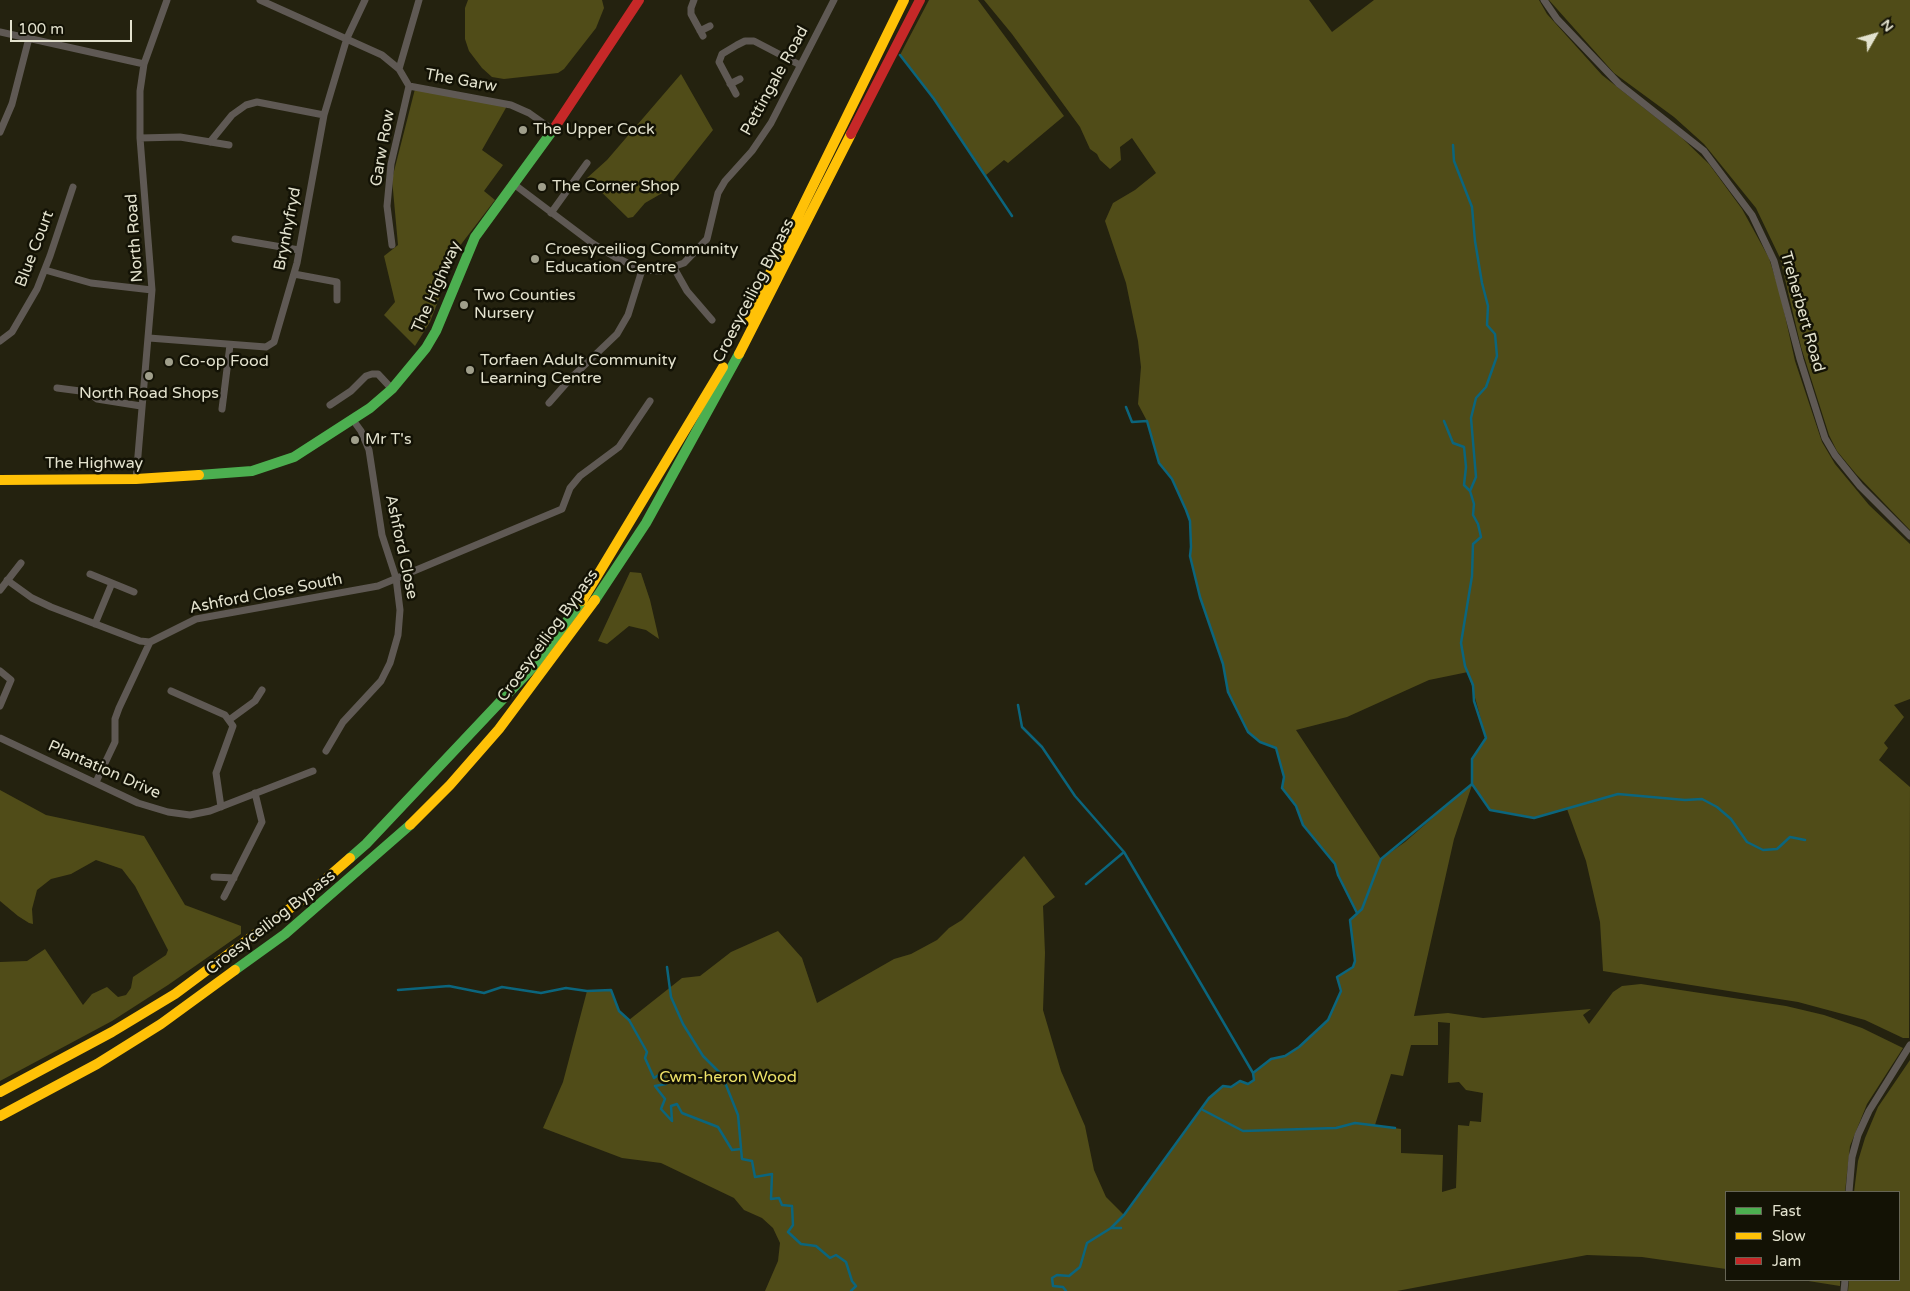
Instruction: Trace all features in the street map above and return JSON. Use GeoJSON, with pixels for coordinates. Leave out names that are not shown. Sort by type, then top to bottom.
{"type":"FeatureCollection","features":[{"type":"Feature","properties":{"kind":"main road","name":"The Highway"},"geometry":{"type":"LineString","coordinates":[[0,480],[136,479],[225,474],[275,465],[294,457],[353,420],[392,389],[426,348],[436,331],[464,260],[476,238],[553,130],[639,0]]}},
{"type":"Feature","properties":{"kind":"main road","name":"Croesyceiliog Bypass"},"geometry":{"type":"LineString","coordinates":[[0,1092],[112,1032],[175,994],[304,898],[366,844],[533,667],[584,599],[634,518],[731,352],[904,0]]}},
{"type":"Feature","properties":{"kind":"main road","name":"Croesyceiliog Bypass"},"geometry":{"type":"LineString","coordinates":[[0,1116],[98,1064],[161,1024],[285,934],[342,888],[398,837],[450,785],[499,729],[590,608],[646,523],[737,358],[920,0]]}},
{"type":"Feature","properties":{"kind":"street","name":"North Road"},"geometry":{"type":"LineString","coordinates":[[136,479],[140,406],[149,338],[152,290],[140,138],[140,91],[144,64],[167,0]]}},
{"type":"Feature","properties":{"kind":"street","name":"The Garw"},"geometry":{"type":"LineString","coordinates":[[260,0],[382,55],[399,69],[409,86],[511,105],[529,113],[553,130]]}},
{"type":"Feature","properties":{"kind":"street","name":"Brynhyfryd"},"geometry":{"type":"LineString","coordinates":[[149,338],[266,347],[274,342],[294,274],[324,115],[347,38],[366,0]]}},
{"type":"Feature","properties":{"kind":"street"},"geometry":{"type":"LineString","coordinates":[[399,69],[419,0]]}},
{"type":"Feature","properties":{"kind":"street"},"geometry":{"type":"LineString","coordinates":[[694,0],[691,14],[702,33],[710,26]]}},
{"type":"Feature","properties":{"kind":"street","name":"Pettingale Road"},"geometry":{"type":"LineString","coordinates":[[674,268],[690,258],[707,239],[718,193],[725,181],[752,151],[771,123],[834,0]]}},
{"type":"Feature","properties":{"kind":"street","name":"Treherbert Road"},"geometry":{"type":"LineString","coordinates":[[1544,0],[1564,26],[1619,84],[1704,151],[1752,215],[1774,261],[1800,359],[1826,438],[1836,455],[1860,486],[1910,536]]}},
{"type":"Feature","properties":{"kind":"street"},"geometry":{"type":"LineString","coordinates":[[0,32],[144,64]]}},
{"type":"Feature","properties":{"kind":"street"},"geometry":{"type":"LineString","coordinates":[[0,132],[12,104],[29,38]]}},
{"type":"Feature","properties":{"kind":"street"},"geometry":{"type":"LineString","coordinates":[[736,94],[720,60],[722,54],[745,41],[754,41],[800,65]]}},
{"type":"Feature","properties":{"kind":"street"},"geometry":{"type":"LineString","coordinates":[[730,84],[740,79]]}},
{"type":"Feature","properties":{"kind":"street","name":"Garw Row"},"geometry":{"type":"LineString","coordinates":[[392,245],[387,206],[391,164],[409,86]]}},
{"type":"Feature","properties":{"kind":"street"},"geometry":{"type":"LineString","coordinates":[[210,142],[232,115],[246,105],[257,102],[324,115]]}},
{"type":"Feature","properties":{"kind":"street"},"geometry":{"type":"LineString","coordinates":[[140,138],[171,136],[230,146]]}},
{"type":"Feature","properties":{"kind":"street"},"geometry":{"type":"LineString","coordinates":[[551,213],[587,163]]}},
{"type":"Feature","properties":{"kind":"street"},"geometry":{"type":"LineString","coordinates":[[515,185],[551,213],[615,257],[642,270],[661,271],[674,268],[687,291],[712,320]]}},
{"type":"Feature","properties":{"kind":"street","name":"Blue Court"},"geometry":{"type":"LineString","coordinates":[[0,341],[12,332],[45,270],[73,187]]}},
{"type":"Feature","properties":{"kind":"street"},"geometry":{"type":"LineString","coordinates":[[235,239],[299,250]]}},
{"type":"Feature","properties":{"kind":"street"},"geometry":{"type":"LineString","coordinates":[[45,270],[91,283],[152,290]]}},
{"type":"Feature","properties":{"kind":"street"},"geometry":{"type":"LineString","coordinates":[[549,403],[571,378],[618,334],[628,315],[642,270]]}},
{"type":"Feature","properties":{"kind":"street"},"geometry":{"type":"LineString","coordinates":[[294,274],[337,282],[337,300]]}},
{"type":"Feature","properties":{"kind":"street"},"geometry":{"type":"LineString","coordinates":[[222,409],[230,345]]}},
{"type":"Feature","properties":{"kind":"street"},"geometry":{"type":"LineString","coordinates":[[330,405],[351,391],[366,376],[372,374],[378,374],[392,389]]}},
{"type":"Feature","properties":{"kind":"street"},"geometry":{"type":"LineString","coordinates":[[57,388],[88,392],[97,399],[140,406]]}},
{"type":"Feature","properties":{"kind":"street","name":"Ashford Close South"},"geometry":{"type":"LineString","coordinates":[[150,642],[196,619],[365,589],[562,509],[567,494],[580,476],[619,447],[650,401]]}},
{"type":"Feature","properties":{"kind":"street","name":"Ashford Close"},"geometry":{"type":"LineString","coordinates":[[326,752],[343,722],[381,681],[390,663],[398,635],[400,610],[396,578],[382,534],[369,450],[361,431],[353,420]]}},
{"type":"Feature","properties":{"kind":"street"},"geometry":{"type":"LineString","coordinates":[[0,590],[21,563]]}},
{"type":"Feature","properties":{"kind":"street"},"geometry":{"type":"LineString","coordinates":[[90,574],[134,592]]}},
{"type":"Feature","properties":{"kind":"street"},"geometry":{"type":"LineString","coordinates":[[7,580],[32,598],[140,641],[150,642],[118,708],[115,719],[115,742],[96,782]]}},
{"type":"Feature","properties":{"kind":"street"},"geometry":{"type":"LineString","coordinates":[[95,624],[112,582]]}},
{"type":"Feature","properties":{"kind":"street"},"geometry":{"type":"LineString","coordinates":[[0,671],[11,680],[0,706]]}},
{"type":"Feature","properties":{"kind":"street"},"geometry":{"type":"LineString","coordinates":[[229,720],[255,701],[262,690]]}},
{"type":"Feature","properties":{"kind":"street"},"geometry":{"type":"LineString","coordinates":[[171,691],[225,715],[233,726],[216,773],[221,807]]}},
{"type":"Feature","properties":{"kind":"street","name":"Plantation Drive"},"geometry":{"type":"LineString","coordinates":[[0,738],[138,802],[168,812],[190,816],[221,807],[313,771]]}},
{"type":"Feature","properties":{"kind":"street"},"geometry":{"type":"LineString","coordinates":[[224,898],[262,822],[255,793]]}},
{"type":"Feature","properties":{"kind":"street"},"geometry":{"type":"LineString","coordinates":[[214,877],[234,878]]}},
{"type":"Feature","properties":{"kind":"street"},"geometry":{"type":"LineString","coordinates":[[1849,1191],[1852,1157],[1858,1135],[1869,1111],[1910,1045]]}},
{"type":"Feature","properties":{"kind":"green space"},"geometry":{"type":"Polygon","coordinates":[[[468,0],[602,0],[604,8],[596,28],[564,69],[558,73],[504,79],[492,77],[482,68],[469,51],[465,39],[465,8],[468,0]]]}},
{"type":"Feature","properties":{"kind":"green space"},"geometry":{"type":"Polygon","coordinates":[[[929,0],[978,0],[1064,116],[1008,163],[1004,160],[986,175],[934,99],[900,55],[929,0]]]}},
{"type":"Feature","properties":{"kind":"green space","name":"Cwm-heron Wood"},"geometry":{"type":"Polygon","coordinates":[[[984,0],[1309,0],[1332,32],[1374,0],[1539,0],[1547,14],[1602,75],[1682,138],[1709,164],[1742,209],[1769,258],[1780,293],[1795,361],[1822,442],[1835,464],[1869,505],[1910,544],[1910,699],[1894,705],[1904,717],[1884,743],[1888,748],[1879,760],[1910,787],[1909,1038],[1903,1038],[1865,1020],[1798,1002],[1603,971],[1600,922],[1586,861],[1567,809],[1534,818],[1490,810],[1472,785],[1454,839],[1414,1016],[1448,1013],[1483,1018],[1591,1009],[1583,1015],[1589,1024],[1613,992],[1622,986],[1641,984],[1786,1006],[1824,1015],[1862,1028],[1903,1048],[1867,1104],[1850,1146],[1845,1191],[1725,1191],[1725,1269],[1642,1257],[1587,1255],[1397,1291],[765,1291],[778,1261],[780,1243],[773,1228],[762,1218],[744,1210],[734,1198],[661,1163],[622,1158],[543,1128],[563,1082],[587,991],[611,990],[619,1011],[629,1020],[682,978],[700,976],[731,952],[778,931],[802,958],[817,1003],[894,959],[911,954],[937,940],[949,928],[962,920],[1024,856],[1055,897],[1043,906],[1045,953],[1043,1010],[1061,1071],[1085,1126],[1094,1170],[1106,1197],[1124,1215],[1209,1098],[1223,1086],[1231,1087],[1240,1081],[1248,1084],[1254,1080],[1253,1073],[1271,1059],[1285,1056],[1299,1047],[1328,1020],[1341,991],[1337,977],[1353,967],[1355,960],[1350,920],[1357,913],[1338,875],[1335,864],[1303,825],[1296,806],[1282,788],[1284,777],[1276,748],[1260,742],[1248,732],[1228,692],[1223,664],[1200,597],[1190,556],[1190,521],[1172,479],[1159,463],[1147,421],[1138,404],[1141,367],[1138,341],[1126,283],[1105,221],[1113,203],[1135,190],[1156,173],[1132,138],[1120,147],[1121,160],[1110,169],[1090,149],[1080,127],[1012,34],[984,0]],[[1468,672],[1429,680],[1347,717],[1296,730],[1381,859],[1405,842],[1471,784],[1472,759],[1486,738],[1468,672]],[[1438,1022],[1438,1045],[1411,1045],[1403,1076],[1391,1074],[1375,1125],[1401,1129],[1401,1153],[1443,1155],[1442,1192],[1456,1188],[1458,1125],[1469,1126],[1470,1121],[1481,1122],[1483,1093],[1466,1090],[1459,1082],[1448,1083],[1450,1023],[1438,1022]]]}},
{"type":"Feature","properties":{"kind":"green space"},"geometry":{"type":"Polygon","coordinates":[[[1549,0],[1910,0],[1910,530],[1856,474],[1837,451],[1829,435],[1801,347],[1780,258],[1756,208],[1704,144],[1674,117],[1614,73],[1549,0]]]}},
{"type":"Feature","properties":{"kind":"green space"},"geometry":{"type":"Polygon","coordinates":[[[681,74],[713,130],[664,192],[645,203],[633,217],[628,218],[587,178],[607,160],[681,74]]]}},
{"type":"Feature","properties":{"kind":"green space"},"geometry":{"type":"Polygon","coordinates":[[[415,89],[507,106],[482,150],[503,165],[484,191],[495,200],[459,247],[430,322],[415,346],[384,315],[395,302],[384,256],[398,245],[392,179],[415,89]]]}},
{"type":"Feature","properties":{"kind":"green space"},"geometry":{"type":"Polygon","coordinates":[[[630,572],[641,573],[650,600],[659,639],[646,630],[629,626],[607,644],[598,641],[630,572]]]}},
{"type":"Feature","properties":{"kind":"green space"},"geometry":{"type":"Polygon","coordinates":[[[0,790],[46,815],[144,836],[185,905],[241,926],[241,934],[112,1021],[0,1081],[0,962],[27,961],[45,949],[83,1005],[92,994],[107,987],[118,997],[126,995],[131,988],[133,977],[166,955],[168,950],[135,886],[122,869],[96,860],[71,874],[51,879],[37,890],[32,909],[33,924],[18,916],[0,901],[0,790]]]}},
{"type":"Feature","properties":{"kind":"green space"},"geometry":{"type":"Polygon","coordinates":[[[1910,1060],[1910,1291],[1848,1291],[1849,1281],[1900,1281],[1900,1191],[1854,1191],[1858,1161],[1878,1107],[1910,1060]]]}},
{"type":"Feature","properties":{"kind":"green space"},"geometry":{"type":"Polygon","coordinates":[[[1808,1281],[1840,1281],[1840,1286],[1808,1281]]]}},
{"type":"Feature","properties":{"kind":"waterway"},"geometry":{"type":"LineString","coordinates":[[900,55],[934,99],[1012,216]]}},
{"type":"Feature","properties":{"kind":"waterway"},"geometry":{"type":"LineString","coordinates":[[1066,1291],[1063,1287],[1053,1286],[1052,1278],[1057,1275],[1069,1276],[1080,1267],[1087,1243],[1111,1228],[1124,1215],[1209,1098],[1223,1086],[1231,1087],[1240,1081],[1248,1084],[1254,1080],[1253,1073],[1271,1059],[1285,1056],[1299,1047],[1328,1020],[1341,991],[1337,977],[1353,967],[1355,961],[1350,920],[1362,909],[1381,859],[1472,784],[1472,759],[1486,738],[1474,701],[1473,685],[1465,666],[1461,643],[1472,576],[1473,544],[1481,537],[1478,524],[1473,515],[1474,504],[1470,491],[1476,477],[1471,418],[1476,398],[1486,387],[1497,356],[1495,334],[1487,325],[1488,306],[1475,241],[1472,207],[1454,161],[1453,145]]}},
{"type":"Feature","properties":{"kind":"waterway"},"geometry":{"type":"LineString","coordinates":[[1126,407],[1132,422],[1147,421],[1159,463],[1172,479],[1190,521],[1190,556],[1200,597],[1223,664],[1228,692],[1248,732],[1260,742],[1276,748],[1284,777],[1282,788],[1296,806],[1303,825],[1335,864],[1338,875],[1357,913]]}},
{"type":"Feature","properties":{"kind":"waterway"},"geometry":{"type":"LineString","coordinates":[[1444,421],[1453,443],[1464,447],[1466,467],[1464,485],[1470,491]]}},
{"type":"Feature","properties":{"kind":"waterway"},"geometry":{"type":"LineString","coordinates":[[1018,705],[1022,727],[1042,747],[1075,796],[1124,852],[1253,1073]]}},
{"type":"Feature","properties":{"kind":"waterway"},"geometry":{"type":"LineString","coordinates":[[1472,784],[1490,810],[1534,818],[1618,794],[1685,800],[1702,799],[1717,807],[1731,819],[1747,842],[1763,850],[1777,849],[1790,837],[1805,840]]}},
{"type":"Feature","properties":{"kind":"waterway"},"geometry":{"type":"LineString","coordinates":[[1086,884],[1124,852]]}},
{"type":"Feature","properties":{"kind":"waterway"},"geometry":{"type":"LineString","coordinates":[[667,967],[671,997],[683,1024],[703,1056],[722,1075],[738,1115],[741,1148]]}},
{"type":"Feature","properties":{"kind":"waterway"},"geometry":{"type":"LineString","coordinates":[[398,990],[449,986],[484,993],[502,987],[541,993],[566,988],[587,991],[611,990],[619,1011],[629,1020],[647,1052],[645,1058],[654,1078],[662,1073],[666,1084],[655,1086],[665,1099],[661,1109],[672,1121],[671,1106],[677,1104],[682,1113],[718,1127],[732,1150],[741,1149],[742,1159],[752,1161],[755,1177],[772,1174],[771,1199],[779,1198],[782,1205],[792,1206],[793,1225],[788,1232],[801,1244],[816,1246],[830,1258],[836,1255],[846,1262],[852,1281],[856,1286],[851,1291]]}},
{"type":"Feature","properties":{"kind":"waterway"},"geometry":{"type":"LineString","coordinates":[[1203,1110],[1243,1131],[1336,1128],[1355,1123],[1395,1128]]}},
{"type":"Feature","properties":{"kind":"waterway"},"geometry":{"type":"LineString","coordinates":[[1111,1228],[1121,1228]]}},
{"type":"Feature","properties":{"kind":"traffic: fast"},"geometry":{"type":"LineString","coordinates":[[199,475],[252,471],[294,457],[370,408],[392,389],[426,348],[436,331],[475,237],[553,130]]}},
{"type":"Feature","properties":{"kind":"traffic: fast"},"geometry":{"type":"LineString","coordinates":[[595,600],[646,523],[739,354]]}},
{"type":"Feature","properties":{"kind":"traffic: fast"},"geometry":{"type":"LineString","coordinates":[[350,858],[366,844],[533,667],[582,601]]}},
{"type":"Feature","properties":{"kind":"traffic: fast"},"geometry":{"type":"LineString","coordinates":[[235,970],[285,934],[410,825]]}},
{"type":"Feature","properties":{"kind":"traffic: slow"},"geometry":{"type":"LineString","coordinates":[[747,320],[904,0]]}},
{"type":"Feature","properties":{"kind":"traffic: slow"},"geometry":{"type":"LineString","coordinates":[[739,354],[851,134]]}},
{"type":"Feature","properties":{"kind":"traffic: slow"},"geometry":{"type":"LineString","coordinates":[[582,601],[723,367]]}},
{"type":"Feature","properties":{"kind":"traffic: slow"},"geometry":{"type":"LineString","coordinates":[[0,480],[136,479],[199,475]]}},
{"type":"Feature","properties":{"kind":"traffic: slow"},"geometry":{"type":"LineString","coordinates":[[410,825],[450,785],[499,729],[595,600]]}},
{"type":"Feature","properties":{"kind":"traffic: slow"},"geometry":{"type":"LineString","coordinates":[[0,1092],[112,1032],[175,994],[304,898],[350,858]]}},
{"type":"Feature","properties":{"kind":"traffic: slow"},"geometry":{"type":"LineString","coordinates":[[0,1116],[97,1064],[161,1024],[235,970]]}},
{"type":"Feature","properties":{"kind":"traffic: jam"},"geometry":{"type":"LineString","coordinates":[[553,130],[639,0]]}},
{"type":"Feature","properties":{"kind":"traffic: jam"},"geometry":{"type":"LineString","coordinates":[[851,134],[920,0]]}},
{"type":"Feature","properties":{"kind":"place","name":"The Upper Cock"},"geometry":{"type":"Point","coordinates":[523,130]}},
{"type":"Feature","properties":{"kind":"place","name":"The Corner Shop"},"geometry":{"type":"Point","coordinates":[542,187]}},
{"type":"Feature","properties":{"kind":"place","name":"Croesyceiliog Community Education Centre"},"geometry":{"type":"Point","coordinates":[535,259]}},
{"type":"Feature","properties":{"kind":"place","name":"Two Counties Nursery"},"geometry":{"type":"Point","coordinates":[464,305]}},
{"type":"Feature","properties":{"kind":"place","name":"Co-op Food"},"geometry":{"type":"Point","coordinates":[169,362]}},
{"type":"Feature","properties":{"kind":"place","name":"Torfaen Adult Community Learning Centre"},"geometry":{"type":"Point","coordinates":[470,370]}},
{"type":"Feature","properties":{"kind":"place","name":"North Road Shops"},"geometry":{"type":"Point","coordinates":[149,376]}},
{"type":"Feature","properties":{"kind":"place","name":"Mr T's"},"geometry":{"type":"Point","coordinates":[355,440]}}]}
